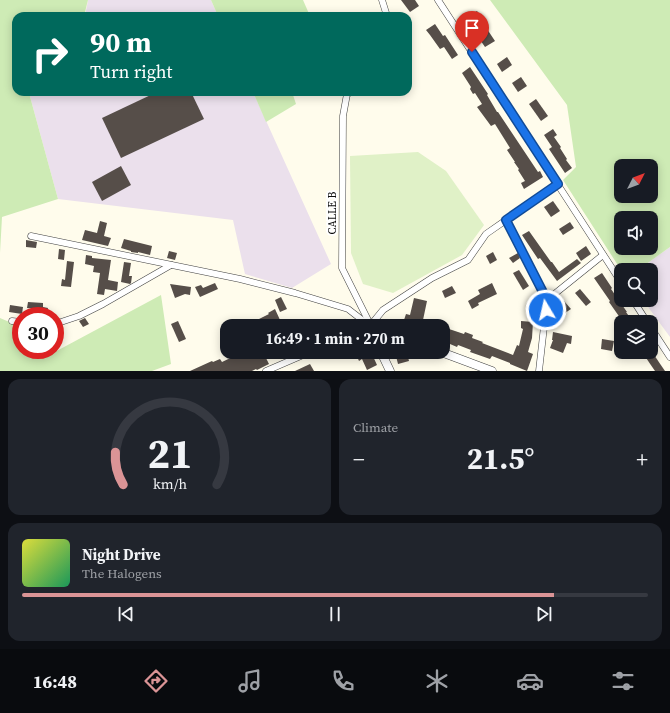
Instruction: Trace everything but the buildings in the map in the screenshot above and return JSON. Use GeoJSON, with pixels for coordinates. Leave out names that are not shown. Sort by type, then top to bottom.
{"type":"FeatureCollection","features":[{"type":"Feature","properties":{"kind":"street"},"geometry":{"type":"LineString","coordinates":[[382,0],[386,12]]}},
{"type":"Feature","properties":{"kind":"street"},"geometry":{"type":"LineString","coordinates":[[438,0],[614,272]]}},
{"type":"Feature","properties":{"kind":"street","name":"CALLE B"},"geometry":{"type":"LineString","coordinates":[[348,96],[343,116],[342,268],[367,319]]}},
{"type":"Feature","properties":{"kind":"street"},"geometry":{"type":"LineString","coordinates":[[376,319],[383,310],[432,278],[468,260],[486,234],[558,184]]}},
{"type":"Feature","properties":{"kind":"street"},"geometry":{"type":"LineString","coordinates":[[506,220],[547,300],[539,371]]}},
{"type":"Feature","properties":{"kind":"street"},"geometry":{"type":"LineString","coordinates":[[31,236],[240,279],[295,293],[348,309],[361,319]]}},
{"type":"Feature","properties":{"kind":"street"},"geometry":{"type":"LineString","coordinates":[[547,300],[603,255]]}},
{"type":"Feature","properties":{"kind":"street"},"geometry":{"type":"LineString","coordinates":[[64,321],[103,304],[171,266]]}},
{"type":"Feature","properties":{"kind":"street"},"geometry":{"type":"LineString","coordinates":[[658,339],[670,357]]}},
{"type":"Feature","properties":{"kind":"street"},"geometry":{"type":"LineString","coordinates":[[450,355],[492,371]]}},
{"type":"Feature","properties":{"kind":"street"},"geometry":{"type":"LineString","coordinates":[[266,371],[294,359]]}},
{"type":"Feature","properties":{"kind":"street"},"geometry":{"type":"LineString","coordinates":[[385,359],[390,371]]}},
{"type":"Feature","properties":{"kind":"shaded area"},"geometry":{"type":"Polygon","coordinates":[[[88,0],[211,0],[216,12],[86,12],[88,0]]]}},
{"type":"Feature","properties":{"kind":"shaded area"},"geometry":{"type":"Polygon","coordinates":[[[30,96],[255,96],[331,264],[292,288],[245,274],[233,220],[58,199],[30,96]]]}},
{"type":"Feature","properties":{"kind":"shaded area"},"geometry":{"type":"Polygon","coordinates":[[[670,247],[670,337],[658,321],[658,315],[654,315],[648,307],[658,307],[658,263],[648,263],[670,247]]]}},
{"type":"Feature","properties":{"kind":"green space"},"geometry":{"type":"Polygon","coordinates":[[[0,0],[88,0],[85,12],[12,12],[12,96],[30,96],[58,199],[2,217],[0,253],[0,0]]]}},
{"type":"Feature","properties":{"kind":"green space"},"geometry":{"type":"Polygon","coordinates":[[[211,0],[303,0],[308,12],[216,12],[211,0]]]}},
{"type":"Feature","properties":{"kind":"green space"},"geometry":{"type":"Polygon","coordinates":[[[490,0],[670,0],[670,247],[648,263],[616,263],[563,180],[576,167],[567,105],[490,0]]]}},
{"type":"Feature","properties":{"kind":"green space"},"geometry":{"type":"Polygon","coordinates":[[[255,96],[293,96],[296,104],[266,122],[255,96]]]}},
{"type":"Feature","properties":{"kind":"green space"},"geometry":{"type":"Polygon","coordinates":[[[418,152],[446,171],[484,225],[462,255],[393,293],[363,284],[351,253],[350,156],[418,152]]]}},
{"type":"Feature","properties":{"kind":"green space"},"geometry":{"type":"Polygon","coordinates":[[[161,295],[171,364],[152,371],[0,371],[0,318],[12,323],[12,359],[64,359],[64,347],[161,295]]]}},
{"type":"Feature","properties":{"kind":"route"},"geometry":{"type":"LineString","coordinates":[[472,52],[558,184],[506,220],[547,300],[546,310]]}}]}
